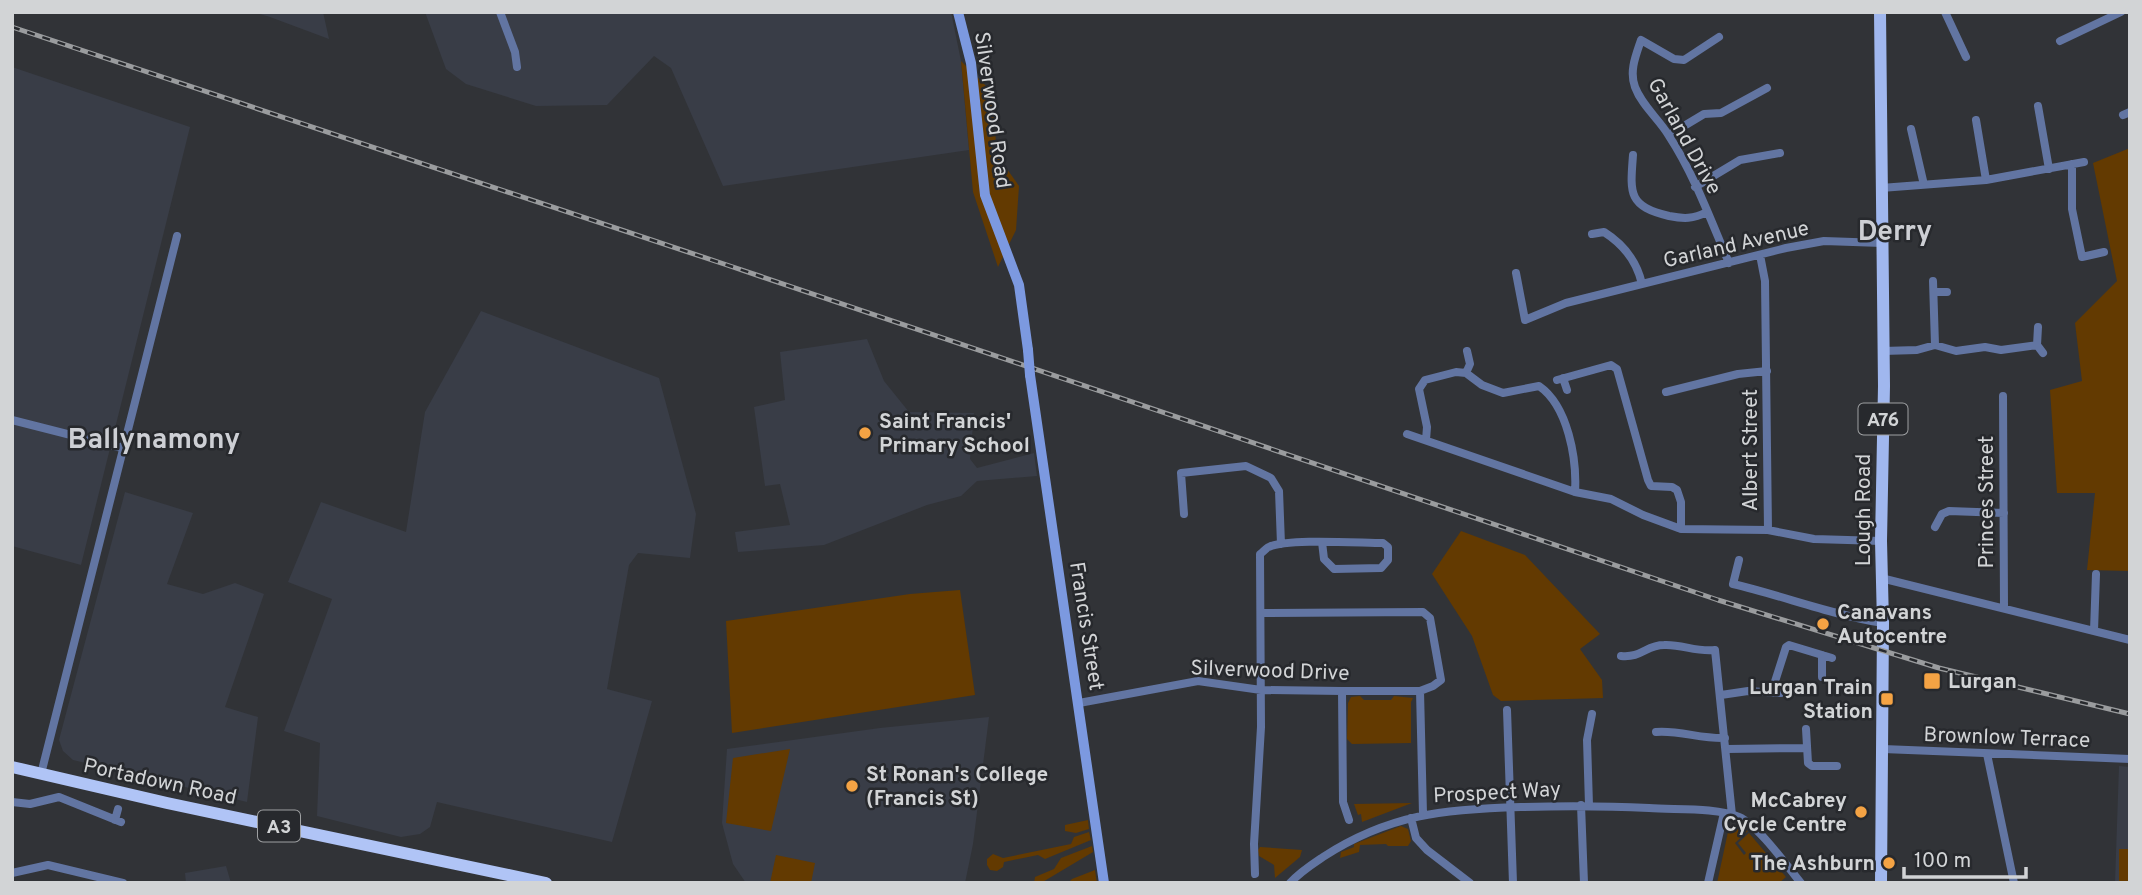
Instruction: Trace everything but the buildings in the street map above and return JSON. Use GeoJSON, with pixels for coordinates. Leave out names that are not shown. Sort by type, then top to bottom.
{"type":"FeatureCollection","features":[{"type":"Feature","properties":{"kind":"highway","name":"Portadown Road"},"geometry":{"type":"LineString","coordinates":[[12,768],[546,883]]}},
{"type":"Feature","properties":{"kind":"main road","name":"Silverwood Road"},"geometry":{"type":"LineString","coordinates":[[958,12],[971,63],[985,195],[1019,285],[1030,375]]}},
{"type":"Feature","properties":{"kind":"main road","name":"Lough Road"},"geometry":{"type":"LineString","coordinates":[[1880,12],[1883,351],[1881,883]]}},
{"type":"Feature","properties":{"kind":"main road","name":"Francis Street"},"geometry":{"type":"LineString","coordinates":[[1030,375],[1104,883]]}},
{"type":"Feature","properties":{"kind":"street"},"geometry":{"type":"LineString","coordinates":[[500,12],[516,52],[517,67]]}},
{"type":"Feature","properties":{"kind":"street"},"geometry":{"type":"LineString","coordinates":[[1945,12],[1966,57]]}},
{"type":"Feature","properties":{"kind":"street"},"geometry":{"type":"LineString","coordinates":[[2060,41],[2121,12]]}},
{"type":"Feature","properties":{"kind":"street","name":"Garland Drive"},"geometry":{"type":"LineString","coordinates":[[1719,37],[1684,60],[1674,59],[1641,40],[1633,64],[1635,88],[1669,135],[1729,263]]}},
{"type":"Feature","properties":{"kind":"street"},"geometry":{"type":"LineString","coordinates":[[1669,135],[1704,114],[1721,113],[1767,88]]}},
{"type":"Feature","properties":{"kind":"street"},"geometry":{"type":"LineString","coordinates":[[2038,107],[2049,169]]}},
{"type":"Feature","properties":{"kind":"street"},"geometry":{"type":"LineString","coordinates":[[1976,120],[1986,180]]}},
{"type":"Feature","properties":{"kind":"street"},"geometry":{"type":"LineString","coordinates":[[1911,129],[1924,185]]}},
{"type":"Feature","properties":{"kind":"street"},"geometry":{"type":"LineString","coordinates":[[1695,187],[1740,160],[1780,153]]}},
{"type":"Feature","properties":{"kind":"street"},"geometry":{"type":"LineString","coordinates":[[1633,155],[1631,183],[1637,202],[1644,209],[1681,219],[1694,219],[1707,212]]}},
{"type":"Feature","properties":{"kind":"street"},"geometry":{"type":"LineString","coordinates":[[1881,188],[1986,180],[2084,162]]}},
{"type":"Feature","properties":{"kind":"street"},"geometry":{"type":"LineString","coordinates":[[2072,164],[2072,209],[2082,257],[2104,252]]}},
{"type":"Feature","properties":{"kind":"street"},"geometry":{"type":"LineString","coordinates":[[1592,234],[1604,232],[1615,239],[1630,257],[1642,284]]}},
{"type":"Feature","properties":{"kind":"street"},"geometry":{"type":"LineString","coordinates":[[41,774],[177,236]]}},
{"type":"Feature","properties":{"kind":"street","name":"Garland Avenue"},"geometry":{"type":"LineString","coordinates":[[1516,273],[1525,320],[1566,303],[1824,241],[1882,243]]}},
{"type":"Feature","properties":{"kind":"street","name":"Albert Street"},"geometry":{"type":"LineString","coordinates":[[1760,256],[1765,281],[1768,530],[1814,539],[1881,541]]}},
{"type":"Feature","properties":{"kind":"street"},"geometry":{"type":"LineString","coordinates":[[1933,281],[1935,345]]}},
{"type":"Feature","properties":{"kind":"street"},"geometry":{"type":"LineString","coordinates":[[1934,292],[1947,292]]}},
{"type":"Feature","properties":{"kind":"street"},"geometry":{"type":"LineString","coordinates":[[2038,327],[2037,345],[2043,353]]}},
{"type":"Feature","properties":{"kind":"street"},"geometry":{"type":"LineString","coordinates":[[1883,351],[1917,350],[1935,345],[1956,352],[2037,345]]}},
{"type":"Feature","properties":{"kind":"street"},"geometry":{"type":"LineString","coordinates":[[1466,373],[1470,364],[1467,351]]}},
{"type":"Feature","properties":{"kind":"street"},"geometry":{"type":"LineString","coordinates":[[1567,390],[1560,379],[1611,365],[1617,369],[1648,481],[1651,486],[1677,490],[1681,502],[1681,529]]}},
{"type":"Feature","properties":{"kind":"street"},"geometry":{"type":"LineString","coordinates":[[1426,440],[1427,427],[1419,389],[1425,380],[1456,372],[1466,373],[1493,390],[1503,393],[1539,386],[1550,394],[1559,407],[1572,450],[1576,472],[1575,492]]}},
{"type":"Feature","properties":{"kind":"street"},"geometry":{"type":"LineString","coordinates":[[1666,392],[1738,374],[1767,372]]}},
{"type":"Feature","properties":{"kind":"street","name":"Princes Street"},"geometry":{"type":"LineString","coordinates":[[2003,397],[2004,608]]}},
{"type":"Feature","properties":{"kind":"street"},"geometry":{"type":"LineString","coordinates":[[12,420],[122,448]]}},
{"type":"Feature","properties":{"kind":"street"},"geometry":{"type":"LineString","coordinates":[[1407,434],[1575,492],[1611,499],[1643,515],[1681,529],[1768,530]]}},
{"type":"Feature","properties":{"kind":"street"},"geometry":{"type":"LineString","coordinates":[[1184,514],[1180,475],[1246,466],[1270,478],[1279,491],[1281,544]]}},
{"type":"Feature","properties":{"kind":"street"},"geometry":{"type":"LineString","coordinates":[[1935,527],[1942,514],[1949,511],[2004,513]]}},
{"type":"Feature","properties":{"kind":"street"},"geometry":{"type":"LineString","coordinates":[[1255,874],[1254,844],[1261,727],[1260,554],[1268,547],[1281,544],[1322,542],[1383,543],[1388,547],[1388,560],[1381,568],[1334,569],[1324,559],[1322,542]]}},
{"type":"Feature","properties":{"kind":"street"},"geometry":{"type":"LineString","coordinates":[[1739,560],[1733,584],[1779,594],[1846,617],[1883,623]]}},
{"type":"Feature","properties":{"kind":"street"},"geometry":{"type":"LineString","coordinates":[[2094,631],[2096,574]]}},
{"type":"Feature","properties":{"kind":"street"},"geometry":{"type":"LineString","coordinates":[[1881,578],[2130,640]]}},
{"type":"Feature","properties":{"kind":"street"},"geometry":{"type":"LineString","coordinates":[[1261,613],[1427,614],[1430,618],[1441,680],[1420,691],[1423,814]]}},
{"type":"Feature","properties":{"kind":"street"},"geometry":{"type":"LineString","coordinates":[[1621,656],[1634,657],[1649,648],[1663,645],[1702,651],[1716,650],[1727,749],[1728,814],[1708,883]]}},
{"type":"Feature","properties":{"kind":"street"},"geometry":{"type":"LineString","coordinates":[[1721,695],[1748,691],[1776,692],[1786,647],[1789,645],[1832,658]]}},
{"type":"Feature","properties":{"kind":"street"},"geometry":{"type":"LineString","coordinates":[[1822,655],[1822,677]]}},
{"type":"Feature","properties":{"kind":"street","name":"Silverwood Drive"},"geometry":{"type":"LineString","coordinates":[[1079,703],[1198,681],[1261,690],[1420,691]]}},
{"type":"Feature","properties":{"kind":"street"},"geometry":{"type":"LineString","coordinates":[[1342,691],[1343,802],[1349,820]]}},
{"type":"Feature","properties":{"kind":"street"},"geometry":{"type":"LineString","coordinates":[[1507,710],[1513,883]]}},
{"type":"Feature","properties":{"kind":"street"},"geometry":{"type":"LineString","coordinates":[[1584,883],[1587,740],[1592,714]]}},
{"type":"Feature","properties":{"kind":"street"},"geometry":{"type":"LineString","coordinates":[[1806,729],[1807,759],[1812,766],[1837,766]]}},
{"type":"Feature","properties":{"kind":"street"},"geometry":{"type":"LineString","coordinates":[[1657,732],[1670,731],[1699,738],[1725,738]]}},
{"type":"Feature","properties":{"kind":"street"},"geometry":{"type":"LineString","coordinates":[[1727,749],[1806,748]]}},
{"type":"Feature","properties":{"kind":"street","name":"Brownlow Terrace"},"geometry":{"type":"LineString","coordinates":[[1883,749],[2130,760]]}},
{"type":"Feature","properties":{"kind":"street"},"geometry":{"type":"LineString","coordinates":[[1987,754],[2014,883]]}},
{"type":"Feature","properties":{"kind":"street"},"geometry":{"type":"LineString","coordinates":[[12,802],[30,804],[60,797],[118,821],[118,809]]}},
{"type":"Feature","properties":{"kind":"street","name":"Prospect Way"},"geometry":{"type":"LineString","coordinates":[[1290,883],[1304,870],[1344,843],[1365,833],[1423,814],[1462,808],[1585,805],[1728,814]]}},
{"type":"Feature","properties":{"kind":"street"},"geometry":{"type":"LineString","coordinates":[[1728,814],[1747,821],[1801,883]]}},
{"type":"Feature","properties":{"kind":"street"},"geometry":{"type":"LineString","coordinates":[[1411,818],[1416,838],[1427,850],[1470,883]]}},
{"type":"Feature","properties":{"kind":"street"},"geometry":{"type":"LineString","coordinates":[[12,873],[48,866],[122,883]]}},
{"type":"Feature","properties":{"kind":"shaded area"},"geometry":{"type":"Polygon","coordinates":[[[253,12],[323,12],[329,39],[270,17],[253,12]]]}},
{"type":"Feature","properties":{"kind":"shaded area"},"geometry":{"type":"Polygon","coordinates":[[[425,12],[951,12],[961,61],[969,150],[723,186],[671,68],[654,56],[607,105],[536,106],[466,84],[446,69],[425,12]]]}},
{"type":"Feature","properties":{"kind":"shaded area"},"geometry":{"type":"Polygon","coordinates":[[[961,61],[986,86],[993,106],[997,155],[1019,186],[1016,230],[998,267],[973,192],[961,61]]]}},
{"type":"Feature","properties":{"kind":"shaded area"},"geometry":{"type":"Polygon","coordinates":[[[12,67],[190,127],[81,565],[12,546],[12,67]]]}},
{"type":"Feature","properties":{"kind":"shaded area"},"geometry":{"type":"Polygon","coordinates":[[[2130,148],[2130,571],[2087,570],[2095,493],[2057,493],[2050,390],[2082,381],[2075,323],[2117,281],[2093,163],[2130,148]]]}},
{"type":"Feature","properties":{"kind":"shaded area"},"geometry":{"type":"Polygon","coordinates":[[[481,311],[659,378],[696,514],[690,558],[638,553],[629,565],[607,689],[652,701],[612,842],[437,802],[430,827],[420,834],[401,837],[317,816],[320,743],[284,731],[332,599],[288,582],[321,502],[406,532],[425,412],[481,311]]]}},
{"type":"Feature","properties":{"kind":"shaded area","name":"Saint Francis' Primary School"},"geometry":{"type":"Polygon","coordinates":[[[867,339],[884,381],[909,412],[974,413],[970,459],[977,468],[1034,453],[1037,476],[977,481],[961,496],[927,505],[824,545],[738,552],[735,532],[790,525],[780,484],[765,486],[754,407],[785,400],[780,352],[867,339]]]}},
{"type":"Feature","properties":{"kind":"shaded area"},"geometry":{"type":"Polygon","coordinates":[[[125,492],[193,513],[167,584],[203,594],[235,583],[264,594],[225,707],[258,717],[247,802],[73,760],[63,751],[59,740],[125,492]]]}},
{"type":"Feature","properties":{"kind":"shaded area"},"geometry":{"type":"Polygon","coordinates":[[[1461,531],[1525,555],[1600,634],[1580,649],[1602,680],[1603,698],[1501,701],[1493,695],[1472,636],[1432,574],[1461,531]]]}},
{"type":"Feature","properties":{"kind":"shaded area"},"geometry":{"type":"Polygon","coordinates":[[[960,590],[975,695],[732,733],[726,621],[910,594],[960,590]]]}},
{"type":"Feature","properties":{"kind":"shaded area"},"geometry":{"type":"Polygon","coordinates":[[[1360,696],[1364,700],[1391,700],[1394,696],[1413,698],[1411,743],[1352,744],[1347,739],[1348,703],[1351,697],[1360,696]]]}},
{"type":"Feature","properties":{"kind":"shaded area","name":"St Ronan's College (Francis St)"},"geometry":{"type":"Polygon","coordinates":[[[989,717],[973,844],[965,883],[746,883],[733,864],[722,823],[727,749],[880,728],[989,717]]]}},
{"type":"Feature","properties":{"kind":"shaded area"},"geometry":{"type":"Polygon","coordinates":[[[790,749],[771,831],[726,823],[733,758],[790,749]]]}},
{"type":"Feature","properties":{"kind":"shaded area"},"geometry":{"type":"Polygon","coordinates":[[[2119,766],[2130,767],[2130,883],[2115,883],[2119,766]]]}},
{"type":"Feature","properties":{"kind":"shaded area"},"geometry":{"type":"Polygon","coordinates":[[[1412,803],[1362,822],[1361,814],[1358,815],[1354,804],[1412,803]]]}},
{"type":"Feature","properties":{"kind":"shaded area"},"geometry":{"type":"Polygon","coordinates":[[[1088,820],[1089,829],[1076,833],[1065,831],[1065,825],[1088,820]]]}},
{"type":"Feature","properties":{"kind":"shaded area"},"geometry":{"type":"Polygon","coordinates":[[[1401,826],[1408,829],[1411,841],[1408,846],[1360,845],[1359,852],[1340,858],[1341,852],[1354,847],[1354,844],[1401,826]]]}},
{"type":"Feature","properties":{"kind":"shaded area"},"geometry":{"type":"Polygon","coordinates":[[[1738,826],[1748,831],[1735,843],[1744,855],[1746,853],[1738,843],[1749,833],[1786,877],[1779,883],[1717,883],[1728,832],[1738,826]]]}},
{"type":"Feature","properties":{"kind":"shaded area"},"geometry":{"type":"Polygon","coordinates":[[[1089,832],[1091,840],[1045,859],[1038,855],[1004,862],[1003,867],[997,871],[990,870],[987,865],[987,859],[993,854],[1003,858],[1071,844],[1074,837],[1089,832]]]}},
{"type":"Feature","properties":{"kind":"shaded area"},"geometry":{"type":"Polygon","coordinates":[[[1092,846],[1093,852],[1041,883],[1034,883],[1035,877],[1054,869],[1061,858],[1092,846]]]}},
{"type":"Feature","properties":{"kind":"shaded area"},"geometry":{"type":"Polygon","coordinates":[[[1260,847],[1302,850],[1300,857],[1275,878],[1274,865],[1259,856],[1260,847]]]}},
{"type":"Feature","properties":{"kind":"shaded area"},"geometry":{"type":"Polygon","coordinates":[[[2119,849],[2130,849],[2130,883],[2119,883],[2119,849]]]}},
{"type":"Feature","properties":{"kind":"shaded area"},"geometry":{"type":"Polygon","coordinates":[[[776,855],[815,863],[811,883],[770,883],[776,855]]]}},
{"type":"Feature","properties":{"kind":"shaded area"},"geometry":{"type":"Polygon","coordinates":[[[226,866],[231,883],[186,883],[185,873],[226,866]]]}},
{"type":"Feature","properties":{"kind":"shaded area"},"geometry":{"type":"Polygon","coordinates":[[[1095,870],[1097,883],[1068,883],[1072,879],[1095,870]]]}},
{"type":"Feature","properties":{"kind":"railway"},"geometry":{"type":"LineString","coordinates":[[12,27],[1718,600],[1939,668],[2130,714]]}},
{"type":"Feature","properties":{"kind":"place","name":"Saint Francis' Primary School"},"geometry":{"type":"Point","coordinates":[865,433]}},
{"type":"Feature","properties":{"kind":"place","name":"Canavans Autocentre"},"geometry":{"type":"Point","coordinates":[1823,624]}},
{"type":"Feature","properties":{"kind":"place","name":"Lurgan"},"geometry":{"type":"Point","coordinates":[1932,681]}},
{"type":"Feature","properties":{"kind":"place","name":"Lurgan Train Station"},"geometry":{"type":"Point","coordinates":[1887,699]}},
{"type":"Feature","properties":{"kind":"place","name":"St Ronan's College (Francis St)"},"geometry":{"type":"Point","coordinates":[852,786]}},
{"type":"Feature","properties":{"kind":"place","name":"McCabrey Cycle Centre"},"geometry":{"type":"Point","coordinates":[1861,812]}},
{"type":"Feature","properties":{"kind":"place","name":"The Ashburn"},"geometry":{"type":"Point","coordinates":[1889,863]}},
{"type":"Feature","properties":{"kind":"district","name":"Derry"},"geometry":{"type":"Point","coordinates":[1895,230]}},
{"type":"Feature","properties":{"kind":"district","name":"Ballynamony"},"geometry":{"type":"Point","coordinates":[154,438]}}]}
